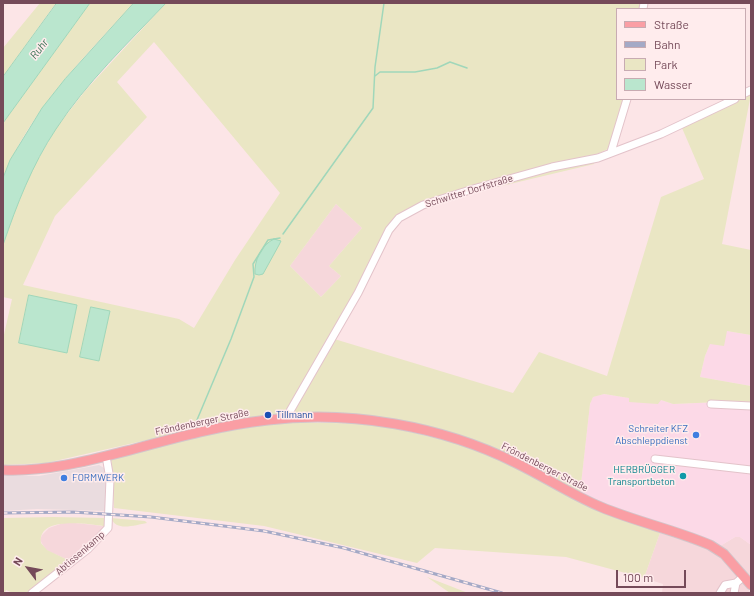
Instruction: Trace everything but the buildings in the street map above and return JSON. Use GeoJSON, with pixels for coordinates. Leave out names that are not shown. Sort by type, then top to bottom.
{"type":"FeatureCollection","features":[{"type":"Feature","properties":{"kind":"main road","name":"Fröndenberger Straße"},"geometry":{"type":"LineString","coordinates":[[3,470],[52,468],[209,430],[286,418],[327,418],[382,422],[427,431],[467,443],[516,462],[600,507],[710,545],[724,554],[740,580],[751,585]]}},
{"type":"Feature","properties":{"kind":"street"},"geometry":{"type":"LineString","coordinates":[[611,152],[627,100]]}},
{"type":"Feature","properties":{"kind":"street","name":"Schwitter Dorfstraße"},"geometry":{"type":"LineString","coordinates":[[286,418],[358,293],[389,230],[399,218],[422,205],[552,167],[590,161],[661,134],[732,100]]}},
{"type":"Feature","properties":{"kind":"street"},"geometry":{"type":"LineString","coordinates":[[711,404],[751,406]]}},
{"type":"Feature","properties":{"kind":"street","name":"Abtissenkamp"},"geometry":{"type":"LineString","coordinates":[[32,593],[92,545],[108,528],[110,483],[106,456]]}},
{"type":"Feature","properties":{"kind":"street"},"geometry":{"type":"LineString","coordinates":[[655,459],[751,470]]}},
{"type":"Feature","properties":{"kind":"street"},"geometry":{"type":"LineString","coordinates":[[720,593],[725,585],[740,580]]}},
{"type":"Feature","properties":{"kind":"street"},"geometry":{"type":"LineString","coordinates":[[734,593],[740,580]]}},
{"type":"Feature","properties":{"kind":"shaded area"},"geometry":{"type":"Polygon","coordinates":[[[336,204],[362,228],[329,266],[341,276],[321,297],[290,266],[336,204]]]}},
{"type":"Feature","properties":{"kind":"shaded area"},"geometry":{"type":"Polygon","coordinates":[[[727,331],[751,335],[751,386],[700,377],[705,356],[710,344],[727,331]]]}},
{"type":"Feature","properties":{"kind":"shaded area"},"geometry":{"type":"Polygon","coordinates":[[[603,394],[629,398],[629,401],[661,400],[673,404],[720,402],[751,404],[751,545],[740,537],[735,537],[720,546],[696,534],[604,505],[580,493],[590,404],[593,397],[603,394]]]}},
{"type":"Feature","properties":{"kind":"shaded area"},"geometry":{"type":"Polygon","coordinates":[[[99,465],[104,468],[106,475],[108,511],[37,509],[3,511],[3,475],[39,476],[99,465]]]}},
{"type":"Feature","properties":{"kind":"shaded area"},"geometry":{"type":"Polygon","coordinates":[[[66,522],[103,526],[104,528],[68,560],[46,550],[40,540],[42,535],[49,528],[66,522]]]}},
{"type":"Feature","properties":{"kind":"shaded area"},"geometry":{"type":"Polygon","coordinates":[[[660,533],[709,549],[731,567],[751,593],[662,593],[663,584],[644,578],[660,533]]]}},
{"type":"Feature","properties":{"kind":"shaded area"},"geometry":{"type":"Polygon","coordinates":[[[735,537],[740,537],[751,545],[751,579],[720,546],[735,537]]]}},
{"type":"Feature","properties":{"kind":"green space"},"geometry":{"type":"Polygon","coordinates":[[[40,3],[56,3],[3,77],[3,48],[40,3]]]}},
{"type":"Feature","properties":{"kind":"green space"},"geometry":{"type":"Polygon","coordinates":[[[90,3],[134,3],[78,64],[43,107],[14,153],[3,178],[3,123],[90,3]]]}},
{"type":"Feature","properties":{"kind":"green space"},"geometry":{"type":"Polygon","coordinates":[[[166,3],[648,3],[647,8],[616,8],[616,100],[627,100],[617,145],[597,154],[594,164],[426,204],[401,217],[331,338],[513,393],[539,352],[607,376],[661,197],[704,179],[682,128],[739,100],[746,100],[746,96],[751,94],[722,244],[751,250],[751,335],[727,331],[724,346],[710,344],[705,356],[700,377],[751,386],[751,404],[720,402],[673,404],[661,400],[658,404],[629,402],[629,398],[604,394],[593,397],[590,404],[580,493],[458,437],[312,413],[191,430],[46,463],[3,465],[3,339],[12,299],[3,297],[3,245],[13,214],[32,170],[56,128],[85,91],[166,3]],[[154,42],[117,82],[147,117],[55,216],[23,285],[179,319],[194,328],[235,260],[280,193],[154,42]],[[336,204],[290,266],[321,297],[341,276],[329,266],[362,228],[336,204]]]}},
{"type":"Feature","properties":{"kind":"green space"},"geometry":{"type":"Polygon","coordinates":[[[284,422],[377,424],[468,446],[516,465],[599,510],[660,533],[644,578],[566,557],[435,548],[417,563],[264,526],[114,508],[111,458],[193,437],[284,422]]]}},
{"type":"Feature","properties":{"kind":"green space"},"geometry":{"type":"Polygon","coordinates":[[[3,518],[106,518],[104,528],[103,526],[76,523],[55,525],[47,529],[42,534],[41,543],[47,550],[68,560],[27,593],[13,593],[6,590],[5,593],[3,593],[3,518]]]}},
{"type":"Feature","properties":{"kind":"green space"},"geometry":{"type":"Polygon","coordinates":[[[111,518],[145,521],[147,523],[132,526],[121,526],[113,522],[111,518]]]}},
{"type":"Feature","properties":{"kind":"green space"},"geometry":{"type":"Polygon","coordinates":[[[427,577],[468,593],[450,593],[427,577]]]}},
{"type":"Feature","properties":{"kind":"water","name":"Ruhr"},"geometry":{"type":"Polygon","coordinates":[[[57,3],[90,3],[3,123],[3,77],[57,3]]]}},
{"type":"Feature","properties":{"kind":"water"},"geometry":{"type":"Polygon","coordinates":[[[134,3],[166,3],[94,79],[56,129],[32,171],[3,245],[3,178],[10,160],[42,108],[65,79],[134,3]]]}},
{"type":"Feature","properties":{"kind":"water"},"geometry":{"type":"Polygon","coordinates":[[[274,239],[281,241],[263,274],[255,274],[259,254],[265,245],[274,239]]]}},
{"type":"Feature","properties":{"kind":"water"},"geometry":{"type":"Polygon","coordinates":[[[29,295],[77,305],[67,353],[19,343],[29,295]]]}},
{"type":"Feature","properties":{"kind":"water"},"geometry":{"type":"Polygon","coordinates":[[[91,307],[110,311],[99,361],[80,357],[91,307]]]}},
{"type":"Feature","properties":{"kind":"waterway"},"geometry":{"type":"LineString","coordinates":[[283,234],[373,108],[375,67],[384,3]]}},
{"type":"Feature","properties":{"kind":"waterway"},"geometry":{"type":"LineString","coordinates":[[375,76],[380,72],[415,72],[437,68],[450,62],[467,68]]}},
{"type":"Feature","properties":{"kind":"waterway"},"geometry":{"type":"LineString","coordinates":[[194,427],[231,339],[254,277],[253,264],[268,240],[280,238]]}},
{"type":"Feature","properties":{"kind":"railway"},"geometry":{"type":"LineString","coordinates":[[3,513],[73,512],[151,517],[264,531],[344,548],[502,593]]}},
{"type":"Feature","properties":{"kind":"place","name":"Tillmann"},"geometry":{"type":"Point","coordinates":[268,415]}},
{"type":"Feature","properties":{"kind":"place","name":"Schreiter KFZ Abschleppdienst"},"geometry":{"type":"Point","coordinates":[696,435]}},
{"type":"Feature","properties":{"kind":"place","name":"HERBRÜGGER Transportbeton"},"geometry":{"type":"Point","coordinates":[683,476]}},
{"type":"Feature","properties":{"kind":"place","name":"FORMWERK"},"geometry":{"type":"Point","coordinates":[64,478]}}]}
